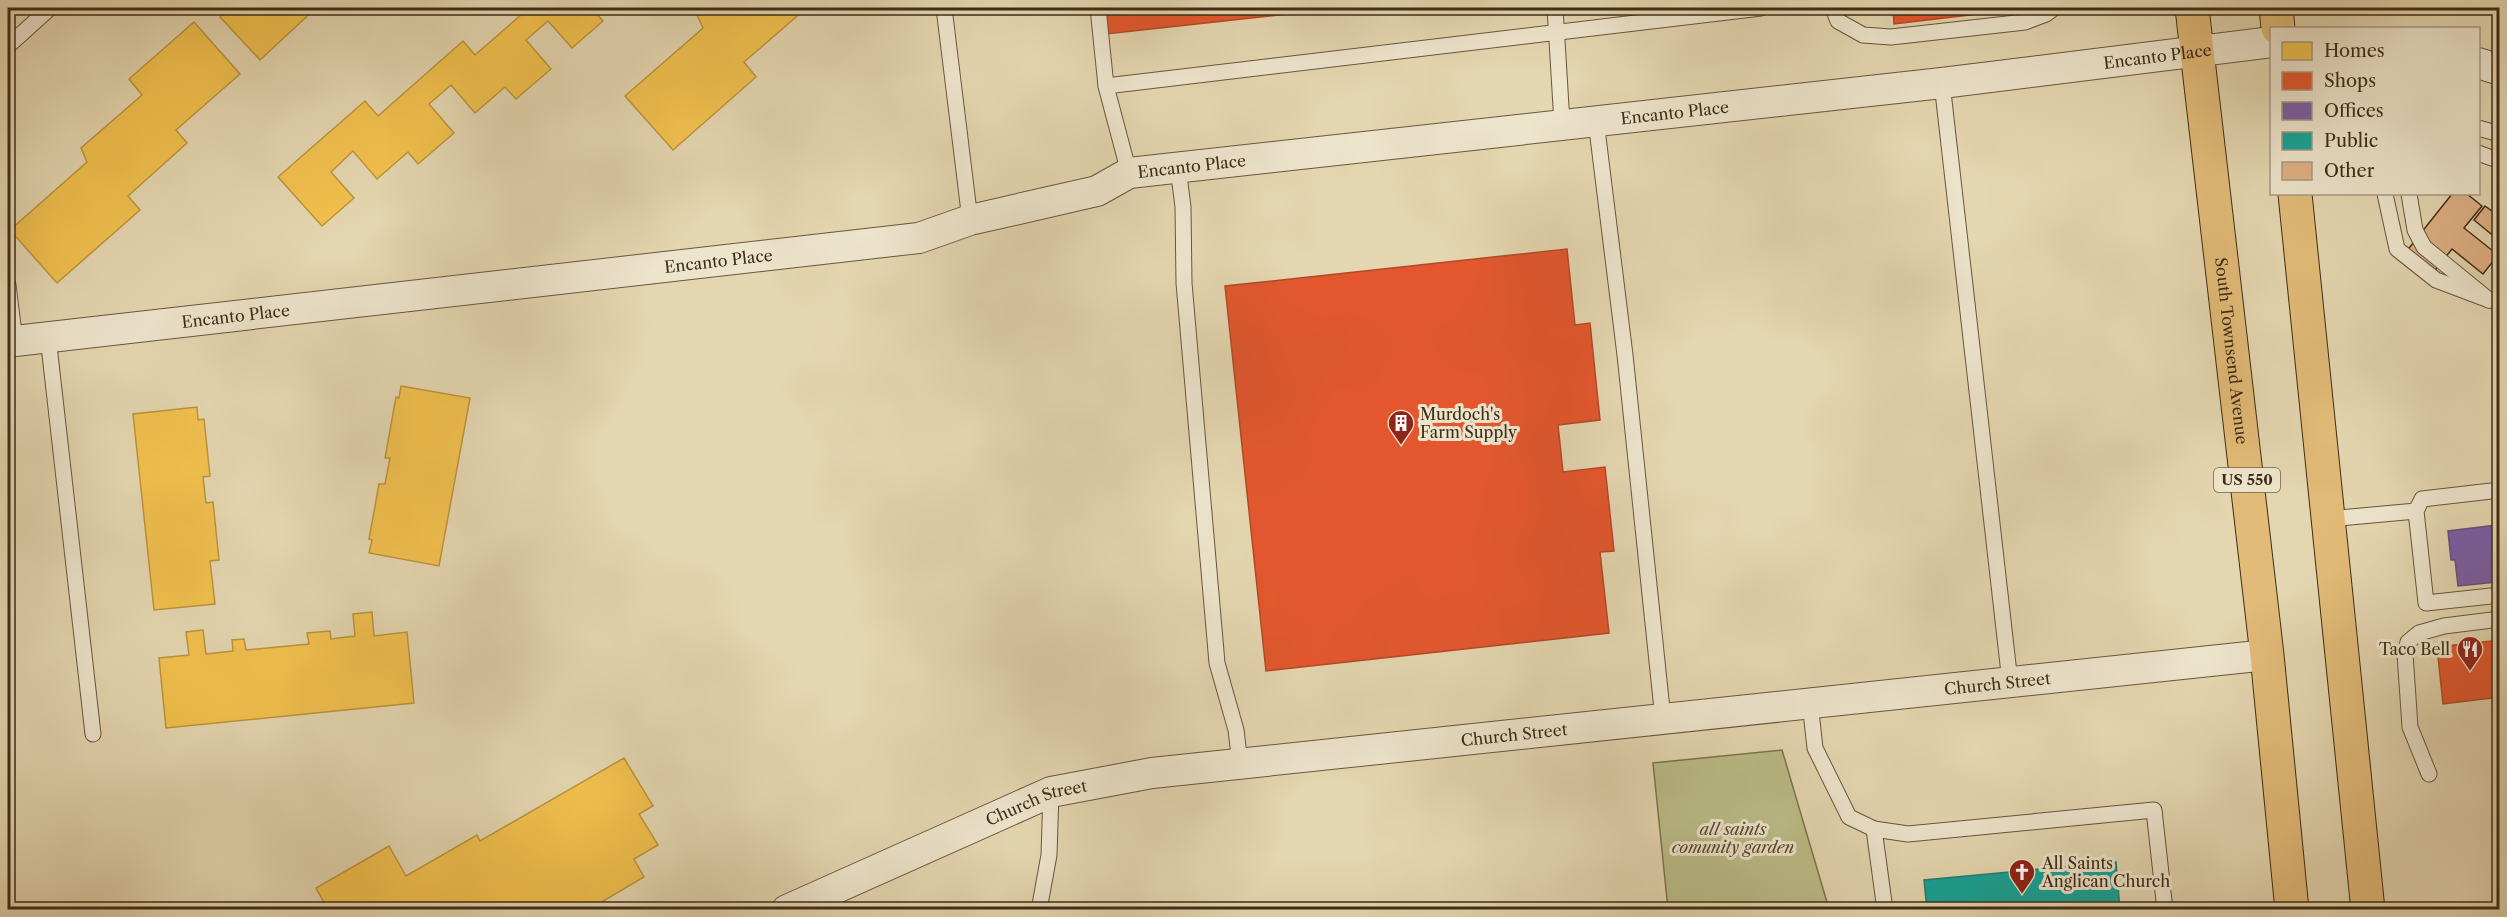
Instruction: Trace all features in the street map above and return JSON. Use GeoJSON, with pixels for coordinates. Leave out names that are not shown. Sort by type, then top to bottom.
{"type":"FeatureCollection","features":[{"type":"Feature","properties":{"kind":"highway","name":"South Townsend Avenue"},"geometry":{"type":"LineString","coordinates":[[2192,8],[2267,655],[2292,909]]}},
{"type":"Feature","properties":{"kind":"highway"},"geometry":{"type":"LineString","coordinates":[[2276,8],[2278,27]]}},
{"type":"Feature","properties":{"kind":"highway"},"geometry":{"type":"LineString","coordinates":[[2295,195],[2368,909]]}},
{"type":"Feature","properties":{"kind":"street","name":"Encanto Place"},"geometry":{"type":"LineString","coordinates":[[15,341],[919,238],[970,220],[1097,191],[1129,173],[1562,123],[1942,83],[2270,42]]}},
{"type":"Feature","properties":{"kind":"street"},"geometry":{"type":"LineString","coordinates":[[2480,64],[2499,70]]}},
{"type":"Feature","properties":{"kind":"street","name":"Church Street"},"geometry":{"type":"LineString","coordinates":[[787,909],[1051,792],[1152,773],[2267,655]]}},
{"type":"Feature","properties":{"kind":"lane"},"geometry":{"type":"LineString","coordinates":[[8,46],[50,8]]}},
{"type":"Feature","properties":{"kind":"lane"},"geometry":{"type":"LineString","coordinates":[[945,8],[970,220]]}},
{"type":"Feature","properties":{"kind":"lane"},"geometry":{"type":"LineString","coordinates":[[1098,8],[1106,86],[1129,173]]}},
{"type":"Feature","properties":{"kind":"lane"},"geometry":{"type":"LineString","coordinates":[[1555,8],[1562,123]]}},
{"type":"Feature","properties":{"kind":"lane"},"geometry":{"type":"LineString","coordinates":[[1106,86],[1761,8]]}},
{"type":"Feature","properties":{"kind":"lane"},"geometry":{"type":"LineString","coordinates":[[1833,8],[1838,21],[1863,36],[1891,37],[2025,22],[2046,14],[2054,8]]}},
{"type":"Feature","properties":{"kind":"lane"},"geometry":{"type":"LineString","coordinates":[[1942,83],[2010,682]]}},
{"type":"Feature","properties":{"kind":"lane"},"geometry":{"type":"LineString","coordinates":[[1596,121],[1625,355],[1663,719]]}},
{"type":"Feature","properties":{"kind":"lane"},"geometry":{"type":"LineString","coordinates":[[2480,129],[2499,134]]}},
{"type":"Feature","properties":{"kind":"lane"},"geometry":{"type":"LineString","coordinates":[[2480,154],[2499,161]]}},
{"type":"Feature","properties":{"kind":"lane"},"geometry":{"type":"LineString","coordinates":[[1178,167],[1183,207],[1184,283],[1217,663],[1236,730],[1240,764]]}},
{"type":"Feature","properties":{"kind":"lane"},"geometry":{"type":"LineString","coordinates":[[2385,195],[2397,249],[2436,280],[2494,301]]}},
{"type":"Feature","properties":{"kind":"lane"},"geometry":{"type":"LineString","coordinates":[[2409,195],[2415,230],[2424,247],[2494,301]]}},
{"type":"Feature","properties":{"kind":"lane"},"geometry":{"type":"LineString","coordinates":[[8,285],[15,341]]}},
{"type":"Feature","properties":{"kind":"lane"},"geometry":{"type":"LineString","coordinates":[[48,337],[93,734]]}},
{"type":"Feature","properties":{"kind":"lane"},"geometry":{"type":"LineString","coordinates":[[2499,490],[2422,499],[2416,512],[2426,603],[2499,595]]}},
{"type":"Feature","properties":{"kind":"lane"},"geometry":{"type":"LineString","coordinates":[[2328,519],[2416,512]]}},
{"type":"Feature","properties":{"kind":"lane"},"geometry":{"type":"LineString","coordinates":[[2429,774],[2410,727],[2405,654],[2408,642],[2419,633],[2444,626],[2499,619]]}},
{"type":"Feature","properties":{"kind":"lane"},"geometry":{"type":"LineString","coordinates":[[1810,703],[1815,748],[1849,817],[1874,830],[1908,834],[2154,810],[2165,909]]}},
{"type":"Feature","properties":{"kind":"lane"},"geometry":{"type":"LineString","coordinates":[[1040,909],[1049,855],[1051,792]]}},
{"type":"Feature","properties":{"kind":"lane"},"geometry":{"type":"LineString","coordinates":[[1874,830],[1885,909]]}},
{"type":"Feature","properties":{"kind":"green space","name":"all saints comunity garden"},"geometry":{"type":"Polygon","coordinates":[[[1782,750],[1829,909],[1668,909],[1653,763],[1782,750]]]}},
{"type":"Feature","properties":{"kind":"building: Homes"},"geometry":{"type":"Polygon","coordinates":[[[230,8],[266,8],[274,15],[282,8],[316,8],[260,60],[220,17],[230,8]]]}},
{"type":"Feature","properties":{"kind":"building: Homes"},"geometry":{"type":"Polygon","coordinates":[[[529,8],[591,8],[603,21],[572,48],[548,21],[526,40],[551,69],[516,99],[505,87],[475,113],[451,85],[429,104],[454,133],[418,164],[408,152],[377,179],[353,151],[331,172],[354,198],[322,226],[278,177],[365,101],[378,116],[463,41],[475,55],[529,8]]]}},
{"type":"Feature","properties":{"kind":"building: Homes"},"geometry":{"type":"Polygon","coordinates":[[[706,8],[801,8],[804,10],[744,62],[756,77],[673,150],[625,96],[703,28],[697,15],[706,8]]]}},
{"type":"Feature","properties":{"kind":"building: Homes"},"geometry":{"type":"Polygon","coordinates":[[[194,22],[240,74],[176,130],[187,143],[128,196],[140,210],[57,283],[10,230],[87,162],[81,148],[142,95],[129,79],[194,22]]]}},
{"type":"Feature","properties":{"kind":"building: Homes"},"geometry":{"type":"Polygon","coordinates":[[[401,386],[470,398],[439,566],[369,553],[372,540],[369,539],[379,484],[385,484],[390,458],[385,458],[396,397],[399,398],[401,386]]]}},
{"type":"Feature","properties":{"kind":"building: Homes"},"geometry":{"type":"Polygon","coordinates":[[[197,407],[198,420],[204,419],[210,476],[203,477],[206,503],[213,502],[219,560],[210,561],[215,604],[154,610],[133,414],[197,407]]]}},
{"type":"Feature","properties":{"kind":"building: Homes"},"geometry":{"type":"Polygon","coordinates":[[[372,612],[374,636],[407,632],[414,703],[166,728],[159,658],[189,655],[186,632],[203,630],[206,654],[233,651],[232,640],[244,639],[246,650],[309,644],[307,633],[330,631],[331,639],[355,636],[353,614],[372,612]]]}},
{"type":"Feature","properties":{"kind":"building: Homes"},"geometry":{"type":"Polygon","coordinates":[[[624,758],[653,806],[639,814],[658,845],[634,859],[644,877],[588,910],[328,910],[316,888],[389,846],[406,876],[477,835],[480,841],[624,758]]]}},
{"type":"Feature","properties":{"kind":"building: Shops"},"geometry":{"type":"Polygon","coordinates":[[[1104,8],[1344,8],[1106,34],[1104,8]]]}},
{"type":"Feature","properties":{"kind":"building: Shops"},"geometry":{"type":"Polygon","coordinates":[[[1893,8],[2020,8],[2020,9],[1894,24],[1893,8]]]}},
{"type":"Feature","properties":{"kind":"building: Shops","name":"Murdoch's Farm Supply"},"geometry":{"type":"Polygon","coordinates":[[[1567,249],[1575,325],[1590,323],[1600,420],[1558,425],[1563,472],[1605,467],[1614,551],[1600,552],[1609,633],[1266,671],[1225,286],[1567,249]]]}},
{"type":"Feature","properties":{"kind":"building: Shops","name":"Taco Bell"},"geometry":{"type":"Polygon","coordinates":[[[2500,640],[2500,697],[2443,704],[2437,647],[2500,640]]]}},
{"type":"Feature","properties":{"kind":"building: Offices"},"geometry":{"type":"Polygon","coordinates":[[[2494,505],[2500,505],[2500,577],[2495,577],[2496,582],[2458,586],[2455,560],[2451,560],[2448,531],[2497,525],[2494,505]]]}},
{"type":"Feature","properties":{"kind":"building: Public","name":"All Saints Anglican Church"},"geometry":{"type":"Polygon","coordinates":[[[2116,862],[2120,910],[1927,910],[1924,880],[2116,862]]]}},
{"type":"Feature","properties":{"kind":"building: Other"},"geometry":{"type":"Polygon","coordinates":[[[2451,195],[2468,195],[2482,206],[2464,228],[2498,255],[2483,274],[2452,249],[2432,274],[2405,253],[2451,195]]]}},
{"type":"Feature","properties":{"kind":"building: Other"},"geometry":{"type":"Polygon","coordinates":[[[2485,206],[2500,217],[2500,234],[2496,238],[2474,220],[2485,206]]]}},
{"type":"Feature","properties":{"kind":"place","name":"Murdoch's Farm Supply"},"geometry":{"type":"Point","coordinates":[1401,446]}},
{"type":"Feature","properties":{"kind":"place","name":"Taco Bell"},"geometry":{"type":"Point","coordinates":[2470,672]}},
{"type":"Feature","properties":{"kind":"place","name":"All Saints Anglican Church"},"geometry":{"type":"Point","coordinates":[2022,895]}}]}
